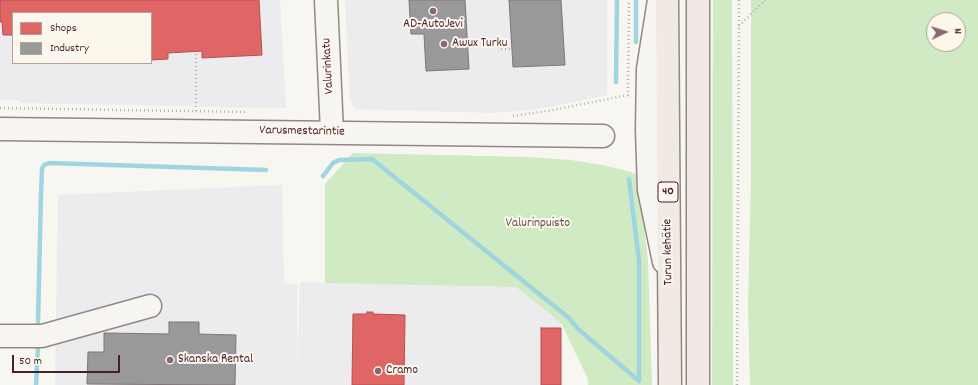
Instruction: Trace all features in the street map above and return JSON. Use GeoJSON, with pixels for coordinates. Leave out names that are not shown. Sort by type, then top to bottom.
{"type":"FeatureCollection","features":[{"type":"Feature","properties":{"kind":"highway","name":"Turun kehätie"},"geometry":{"type":"LineString","coordinates":[[667,0],[670,385]]}},
{"type":"Feature","properties":{"kind":"highway"},"geometry":{"type":"LineString","coordinates":[[698,0],[698,385]]}},
{"type":"Feature","properties":{"kind":"street","name":"Valurinkatu"},"geometry":{"type":"LineString","coordinates":[[326,0],[332,132]]}},
{"type":"Feature","properties":{"kind":"street"},"geometry":{"type":"LineString","coordinates":[[659,0],[648,69],[646,130],[649,190],[669,292]]}},
{"type":"Feature","properties":{"kind":"street","name":"Varusmestarintie"},"geometry":{"type":"LineString","coordinates":[[0,130],[332,132],[603,136]]}},
{"type":"Feature","properties":{"kind":"street"},"geometry":{"type":"LineString","coordinates":[[0,336],[42,336],[150,306]]}},
{"type":"Feature","properties":{"kind":"path"},"geometry":{"type":"LineString","coordinates":[[512,116],[553,110],[628,95],[629,0]]}},
{"type":"Feature","properties":{"kind":"path"},"geometry":{"type":"LineString","coordinates":[[737,385],[739,0]]}},
{"type":"Feature","properties":{"kind":"path"},"geometry":{"type":"LineString","coordinates":[[739,26],[765,0]]}},
{"type":"Feature","properties":{"kind":"path"},"geometry":{"type":"LineString","coordinates":[[501,50],[512,49]]}},
{"type":"Feature","properties":{"kind":"path"},"geometry":{"type":"LineString","coordinates":[[196,54],[196,111]]}},
{"type":"Feature","properties":{"kind":"path"},"geometry":{"type":"LineString","coordinates":[[0,108],[251,112]]}},
{"type":"Feature","properties":{"kind":"shaded area"},"geometry":{"type":"Polygon","coordinates":[[[0,0],[280,0],[286,108],[199,107],[197,104],[193,106],[21,103],[19,100],[0,100],[0,0]]]}},
{"type":"Feature","properties":{"kind":"shaded area"},"geometry":{"type":"Polygon","coordinates":[[[345,0],[607,0],[607,95],[538,109],[493,113],[357,109],[354,107],[350,99],[345,0]]]}},
{"type":"Feature","properties":{"kind":"shaded area","name":"Skanska Rental"},"geometry":{"type":"Polygon","coordinates":[[[282,185],[284,283],[297,284],[297,378],[300,282],[516,287],[561,323],[561,385],[55,385],[58,195],[282,185]]]}},
{"type":"Feature","properties":{"kind":"green space"},"geometry":{"type":"Polygon","coordinates":[[[713,0],[732,0],[733,385],[712,385],[713,0]]]}},
{"type":"Feature","properties":{"kind":"green space"},"geometry":{"type":"Polygon","coordinates":[[[751,0],[978,0],[978,385],[750,385],[748,306],[751,176],[751,0]]]}},
{"type":"Feature","properties":{"kind":"green space","name":"Valurinpuisto"},"geometry":{"type":"Polygon","coordinates":[[[353,153],[529,157],[571,160],[607,166],[638,174],[648,261],[652,385],[588,385],[588,379],[561,323],[516,287],[325,283],[325,184],[353,153]]]}},
{"type":"Feature","properties":{"kind":"building: Shops"},"geometry":{"type":"Polygon","coordinates":[[[0,0],[259,0],[262,55],[202,58],[202,51],[168,53],[168,59],[152,60],[152,12],[12,12],[12,35],[3,35],[2,22],[0,22],[0,0]]]}},
{"type":"Feature","properties":{"kind":"building: Shops"},"geometry":{"type":"Polygon","coordinates":[[[367,312],[373,312],[373,314],[405,315],[404,385],[352,385],[353,314],[367,314],[367,312]]]}},
{"type":"Feature","properties":{"kind":"building: Shops"},"geometry":{"type":"Polygon","coordinates":[[[541,328],[561,328],[561,385],[541,385],[541,328]]]}},
{"type":"Feature","properties":{"kind":"building: Industry"},"geometry":{"type":"Polygon","coordinates":[[[409,0],[465,0],[469,69],[426,71],[424,34],[411,34],[409,0]]]}},
{"type":"Feature","properties":{"kind":"building: Industry"},"geometry":{"type":"Polygon","coordinates":[[[509,0],[561,0],[565,65],[513,67],[509,0]]]}},
{"type":"Feature","properties":{"kind":"building: Industry"},"geometry":{"type":"Polygon","coordinates":[[[169,322],[199,322],[199,334],[236,335],[235,385],[87,384],[88,352],[104,352],[104,333],[169,334],[169,322]]]}},
{"type":"Feature","properties":{"kind":"waterway"},"geometry":{"type":"LineString","coordinates":[[616,82],[617,0]]}},
{"type":"Feature","properties":{"kind":"waterway"},"geometry":{"type":"LineString","coordinates":[[636,0],[636,42]]}},
{"type":"Feature","properties":{"kind":"waterway"},"geometry":{"type":"LineString","coordinates":[[323,176],[333,163],[339,160],[372,159],[569,318],[577,328],[639,381],[639,261],[629,179]]}},
{"type":"Feature","properties":{"kind":"waterway"},"geometry":{"type":"LineString","coordinates":[[38,322],[41,194],[42,169],[44,165],[49,163],[266,170]]}},
{"type":"Feature","properties":{"kind":"waterway"},"geometry":{"type":"LineString","coordinates":[[36,385],[38,346]]}},
{"type":"Feature","properties":{"kind":"place","name":"AD-AutoJevi"},"geometry":{"type":"Point","coordinates":[433,11]}},
{"type":"Feature","properties":{"kind":"place","name":"Awux Turku"},"geometry":{"type":"Point","coordinates":[444,44]}},
{"type":"Feature","properties":{"kind":"place","name":"Skanska Rental"},"geometry":{"type":"Point","coordinates":[170,360]}},
{"type":"Feature","properties":{"kind":"place","name":"Cramo"},"geometry":{"type":"Point","coordinates":[378,371]}}]}
